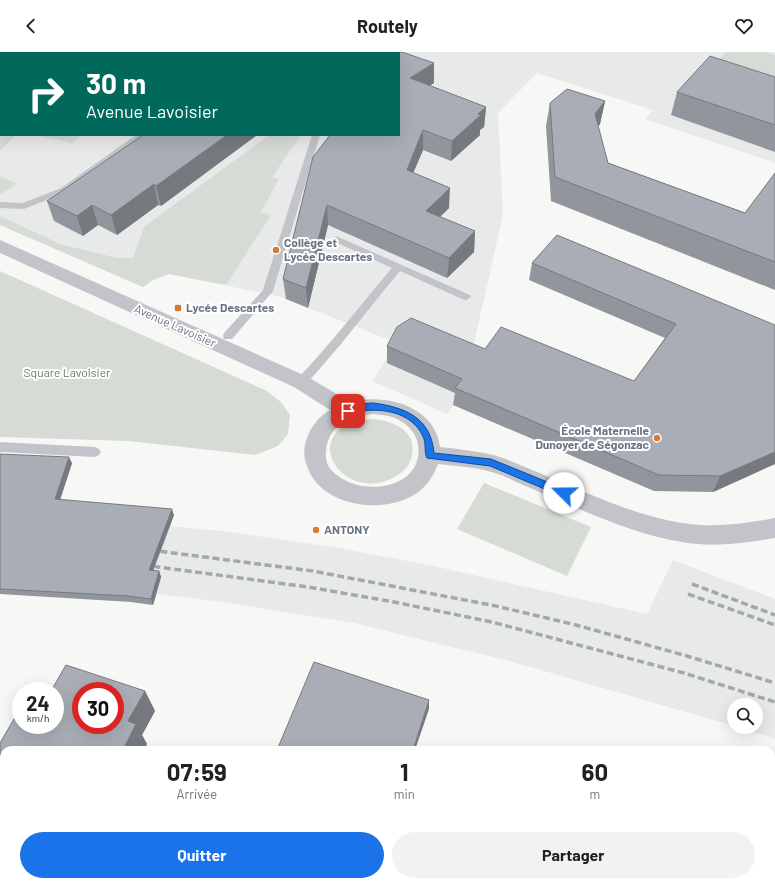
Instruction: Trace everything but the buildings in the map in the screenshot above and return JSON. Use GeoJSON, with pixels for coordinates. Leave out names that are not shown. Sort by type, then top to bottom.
{"type":"FeatureCollection","features":[{"type":"Feature","properties":{"kind":"street","name":"Avenue Lavoisier"},"geometry":{"type":"LineString","coordinates":[[0,246],[301,382],[348,411]]}},
{"type":"Feature","properties":{"kind":"street"},"geometry":{"type":"LineString","coordinates":[[373,406],[391,409],[408,416],[421,426],[429,440],[430,456],[426,469],[417,480],[404,489],[393,493],[370,497],[353,494],[337,488],[325,478],[317,467],[314,455],[315,442],[320,431],[330,420],[357,408],[373,406]]}},
{"type":"Feature","properties":{"kind":"street"},"geometry":{"type":"LineString","coordinates":[[430,456],[491,463],[622,517],[656,528],[700,536],[754,533],[775,528]]}},
{"type":"Feature","properties":{"kind":"lane"},"geometry":{"type":"LineString","coordinates":[[0,205],[24,206],[64,190],[141,136]]}},
{"type":"Feature","properties":{"kind":"lane"},"geometry":{"type":"LineString","coordinates":[[228,336],[268,291],[316,136]]}},
{"type":"Feature","properties":{"kind":"lane"},"geometry":{"type":"LineString","coordinates":[[336,239],[466,297]]}},
{"type":"Feature","properties":{"kind":"lane"},"geometry":{"type":"LineString","coordinates":[[301,382],[332,349],[350,324],[398,267]]}},
{"type":"Feature","properties":{"kind":"lane"},"geometry":{"type":"LineString","coordinates":[[0,447],[95,452]]}},
{"type":"Feature","properties":{"kind":"shaded area","name":"Collège et Lycée Descartes"},"geometry":{"type":"Polygon","coordinates":[[[400,52],[775,52],[775,163],[645,119],[653,110],[537,73],[498,113],[503,215],[474,343],[493,352],[447,414],[372,381],[397,343],[281,297],[169,274],[153,280],[143,287],[0,225],[0,136],[400,136],[400,52]]]}},
{"type":"Feature","properties":{"kind":"shaded area"},"geometry":{"type":"Polygon","coordinates":[[[0,460],[72,463],[58,505],[170,526],[231,532],[339,548],[434,566],[647,614],[673,560],[775,599],[775,739],[759,734],[763,734],[763,698],[727,698],[727,724],[513,662],[354,623],[215,601],[157,594],[153,605],[131,602],[0,460]]]}},
{"type":"Feature","properties":{"kind":"green space"},"geometry":{"type":"Polygon","coordinates":[[[726,52],[764,52],[775,55],[775,101],[703,77],[726,52]]]}},
{"type":"Feature","properties":{"kind":"green space"},"geometry":{"type":"Polygon","coordinates":[[[0,136],[15,136],[0,151],[0,136]]]}},
{"type":"Feature","properties":{"kind":"green space"},"geometry":{"type":"Polygon","coordinates":[[[39,136],[80,136],[73,143],[39,136]]]}},
{"type":"Feature","properties":{"kind":"green space"},"geometry":{"type":"Polygon","coordinates":[[[268,136],[300,136],[272,177],[279,179],[261,212],[271,215],[226,285],[169,274],[153,280],[143,287],[0,225],[0,216],[60,244],[117,258],[133,258],[144,227],[268,136]]]}},
{"type":"Feature","properties":{"kind":"green space"},"geometry":{"type":"Polygon","coordinates":[[[0,176],[17,184],[0,195],[0,176]]]}},
{"type":"Feature","properties":{"kind":"green space","name":"Square Lavoisier"},"geometry":{"type":"Polygon","coordinates":[[[0,271],[265,390],[281,402],[290,415],[288,434],[278,446],[255,455],[128,441],[0,437],[0,271]]]}},
{"type":"Feature","properties":{"kind":"green space"},"geometry":{"type":"Polygon","coordinates":[[[372,419],[390,422],[401,428],[409,436],[412,442],[413,450],[408,466],[402,472],[381,482],[362,483],[346,476],[335,464],[330,450],[334,437],[347,425],[372,419]]]}},
{"type":"Feature","properties":{"kind":"green space"},"geometry":{"type":"Polygon","coordinates":[[[484,483],[591,527],[567,576],[457,529],[484,483]]]}},
{"type":"Feature","properties":{"kind":"railway"},"geometry":{"type":"LineString","coordinates":[[150,550],[313,571],[496,606],[576,625],[687,656],[775,683]]}},
{"type":"Feature","properties":{"kind":"railway"},"geometry":{"type":"LineString","coordinates":[[143,565],[308,587],[394,602],[492,622],[684,673],[775,702]]}},
{"type":"Feature","properties":{"kind":"railway"},"geometry":{"type":"LineString","coordinates":[[692,584],[775,615]]}},
{"type":"Feature","properties":{"kind":"railway"},"geometry":{"type":"LineString","coordinates":[[688,594],[775,625]]}},
{"type":"Feature","properties":{"kind":"place","name":"Collège et Lycée Descartes"},"geometry":{"type":"Point","coordinates":[276,250]}},
{"type":"Feature","properties":{"kind":"place","name":"Lycée Descartes"},"geometry":{"type":"Point","coordinates":[178,308]}},
{"type":"Feature","properties":{"kind":"place","name":"École Maternelle Dunoyer de Ségonzac"},"geometry":{"type":"Point","coordinates":[657,438]}},
{"type":"Feature","properties":{"kind":"place","name":"ANTONY"},"geometry":{"type":"Point","coordinates":[316,530]}},
{"type":"Feature","properties":{"kind":"route"},"geometry":{"type":"LineString","coordinates":[[348,411],[373,406],[391,409],[408,416],[421,426],[429,440],[430,456],[472,459],[491,463],[564,493]]}}]}
